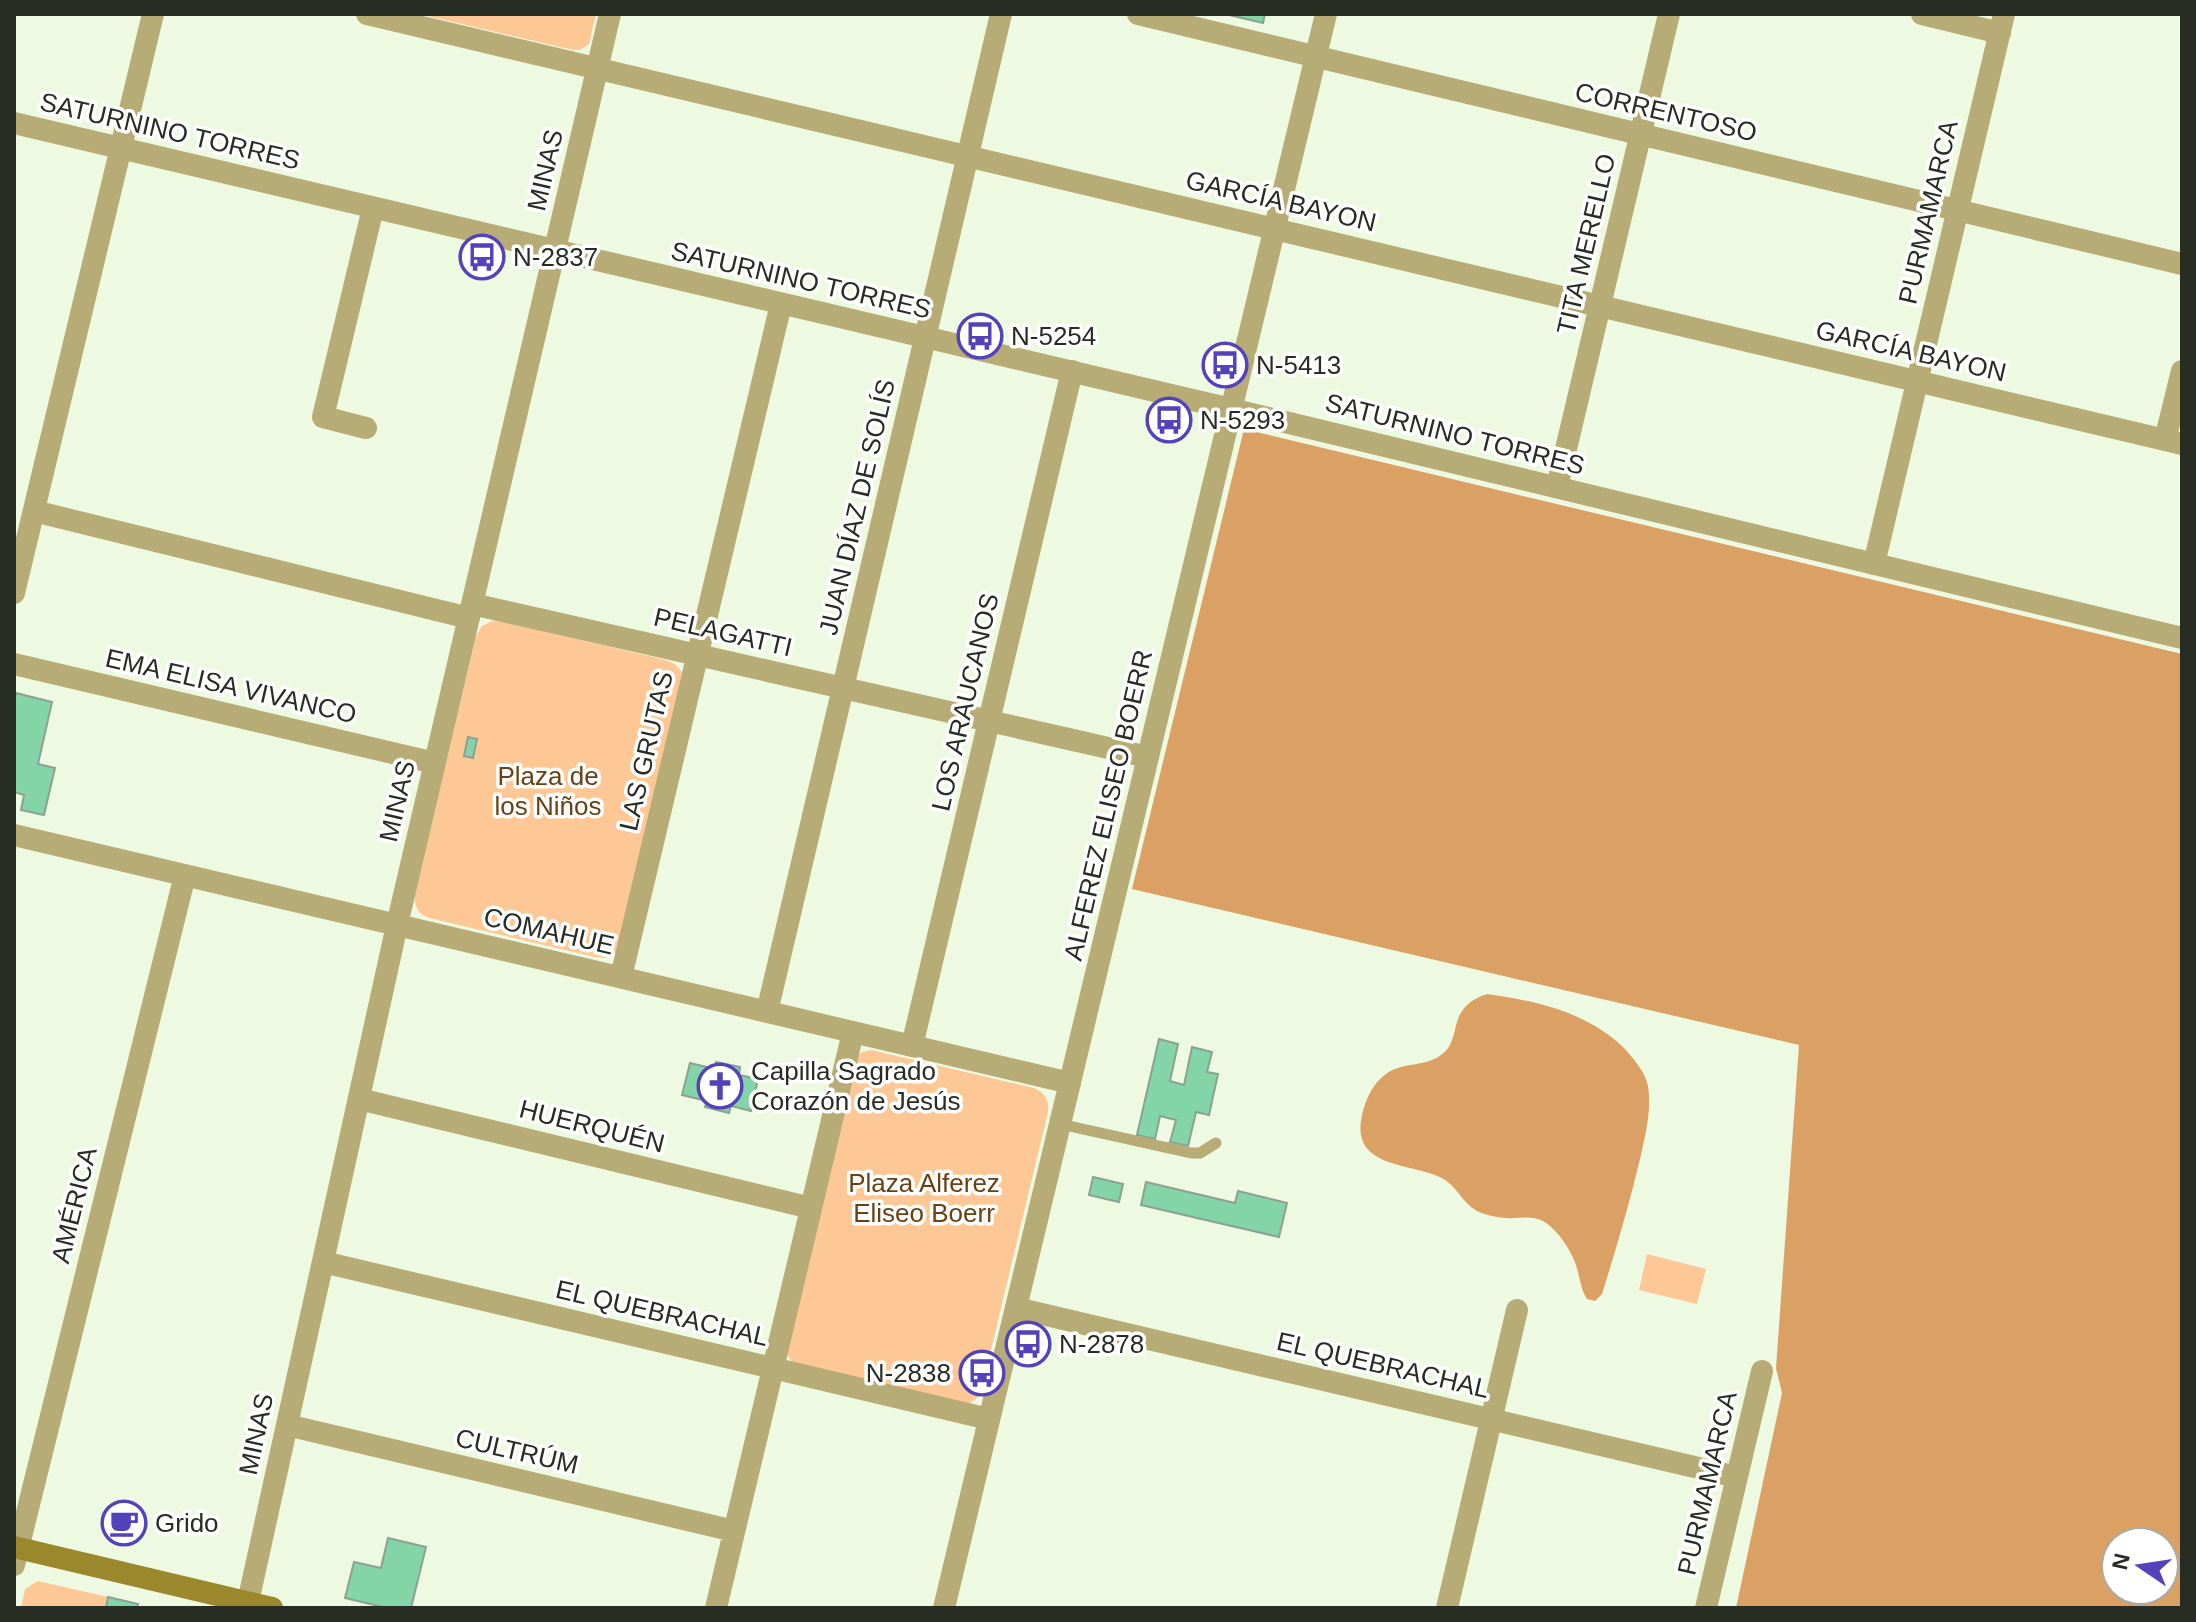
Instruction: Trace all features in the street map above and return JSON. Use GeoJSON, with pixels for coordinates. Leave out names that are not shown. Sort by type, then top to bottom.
{"type":"FeatureCollection","features":[{"type":"Feature","properties":{"kind":"main road"},"geometry":{"type":"LineString","coordinates":[[15,1553],[218,1602],[248,1602],[272,1608]]}},
{"type":"Feature","properties":{"kind":"street"},"geometry":{"type":"LineString","coordinates":[[14,593],[26,523],[153,14]]}},
{"type":"Feature","properties":{"kind":"street","name":"GARCÍA BAYON"},"geometry":{"type":"LineString","coordinates":[[367,14],[2174,442]]}},
{"type":"Feature","properties":{"kind":"street","name":"MINAS"},"geometry":{"type":"LineString","coordinates":[[248,1602],[397,925],[610,14]]}},
{"type":"Feature","properties":{"kind":"street","name":"JUAN DÍAZ DE SOLÍS"},"geometry":{"type":"LineString","coordinates":[[767,1012],[1001,14]]}},
{"type":"Feature","properties":{"kind":"street","name":"CORRENTOSO"},"geometry":{"type":"LineString","coordinates":[[1138,14],[2182,264]]}},
{"type":"Feature","properties":{"kind":"street","name":"ALFEREZ ELISEO BOERR"},"geometry":{"type":"LineString","coordinates":[[944,1608],[1326,14]]}},
{"type":"Feature","properties":{"kind":"street","name":"TITA MERELLO"},"geometry":{"type":"LineString","coordinates":[[1557,487],[1669,14]]}},
{"type":"Feature","properties":{"kind":"street"},"geometry":{"type":"LineString","coordinates":[[1922,14],[2002,23]]}},
{"type":"Feature","properties":{"kind":"street","name":"PURMAMARCA"},"geometry":{"type":"LineString","coordinates":[[1874,564],[2002,23]]}},
{"type":"Feature","properties":{"kind":"street","name":"SATURNINO TORRES"},"geometry":{"type":"LineString","coordinates":[[14,123],[1072,371],[2182,638]]}},
{"type":"Feature","properties":{"kind":"street"},"geometry":{"type":"LineString","coordinates":[[366,428],[323,417],[373,208]]}},
{"type":"Feature","properties":{"kind":"street","name":"LAS GRUTAS"},"geometry":{"type":"LineString","coordinates":[[621,977],[781,304]]}},
{"type":"Feature","properties":{"kind":"street","name":"LOS ARAUCANOS"},"geometry":{"type":"LineString","coordinates":[[912,1046],[1072,371]]}},
{"type":"Feature","properties":{"kind":"street"},"geometry":{"type":"LineString","coordinates":[[2174,442],[2182,371]]}},
{"type":"Feature","properties":{"kind":"street","name":"PELAGATTI"},"geometry":{"type":"LineString","coordinates":[[26,523],[698,655],[1148,757]]}},
{"type":"Feature","properties":{"kind":"street","name":"EMA ELISA VIVANCO"},"geometry":{"type":"LineString","coordinates":[[14,664],[435,763]]}},
{"type":"Feature","properties":{"kind":"street","name":"COMAHUE"},"geometry":{"type":"LineString","coordinates":[[14,835],[1070,1083]]}},
{"type":"Feature","properties":{"kind":"street","name":"AMÉRICA"},"geometry":{"type":"LineString","coordinates":[[15,1553],[185,875]]}},
{"type":"Feature","properties":{"kind":"street"},"geometry":{"type":"LineString","coordinates":[[716,1608],[853,1032]]}},
{"type":"Feature","properties":{"kind":"street","name":"HUERQUÉN"},"geometry":{"type":"LineString","coordinates":[[359,1099],[811,1208]]}},
{"type":"Feature","properties":{"kind":"street","name":"EL QUEBRACHAL"},"geometry":{"type":"LineString","coordinates":[[323,1262],[989,1419]]}},
{"type":"Feature","properties":{"kind":"street","name":"EL QUEBRACHAL"},"geometry":{"type":"LineString","coordinates":[[1016,1308],[1737,1477]]}},
{"type":"Feature","properties":{"kind":"street"},"geometry":{"type":"LineString","coordinates":[[1447,1608],[1517,1310]]}},
{"type":"Feature","properties":{"kind":"street","name":"PURMAMARCA"},"geometry":{"type":"LineString","coordinates":[[1706,1608],[1762,1371]]}},
{"type":"Feature","properties":{"kind":"street","name":"CULTRÚM"},"geometry":{"type":"LineString","coordinates":[[287,1425],[734,1531]]}},
{"type":"Feature","properties":{"kind":"lane"},"geometry":{"type":"LineString","coordinates":[[1060,1124],[1186,1153],[1200,1153],[1216,1143]]}},
{"type":"Feature","properties":{"kind":"green space"},"geometry":{"type":"Polygon","coordinates":[[[419,14],[596,14],[589,44],[580,50],[573,50],[419,14]]]}},
{"type":"Feature","properties":{"kind":"green space","name":"Plaza de los Niños"},"geometry":{"type":"Polygon","coordinates":[[[492,621],[666,660],[678,667],[682,674],[616,953],[606,958],[429,918],[416,906],[415,895],[476,636],[482,626],[492,621]]]}},
{"type":"Feature","properties":{"kind":"green space","name":"Plaza Alferez Eliseo Boerr"},"geometry":{"type":"Polygon","coordinates":[[[871,1050],[1034,1088],[1047,1100],[1048,1112],[982,1387],[978,1397],[969,1404],[792,1362],[787,1354],[856,1057],[871,1050]]]}},
{"type":"Feature","properties":{"kind":"green space"},"geometry":{"type":"Polygon","coordinates":[[[1647,1254],[1706,1269],[1697,1304],[1639,1290],[1647,1254]]]}},
{"type":"Feature","properties":{"kind":"green space"},"geometry":{"type":"Polygon","coordinates":[[[38,1581],[108,1597],[106,1608],[21,1608],[25,1589],[38,1581]]]}},
{"type":"Feature","properties":{"kind":"shaded area"},"geometry":{"type":"Polygon","coordinates":[[[1244,429],[2182,654],[2182,1608],[1736,1608],[1782,1393],[1776,1368],[1799,1045],[1132,889],[1244,429]]]}},
{"type":"Feature","properties":{"kind":"shaded area"},"geometry":{"type":"Polygon","coordinates":[[[1487,994],[1543,1005],[1596,1027],[1626,1050],[1647,1081],[1649,1114],[1640,1159],[1602,1294],[1595,1301],[1587,1299],[1567,1247],[1543,1221],[1500,1217],[1477,1211],[1442,1178],[1386,1161],[1365,1145],[1361,1133],[1362,1115],[1377,1082],[1392,1070],[1438,1057],[1451,1043],[1464,1008],[1487,994]]]}},
{"type":"Feature","properties":{"kind":"building"},"geometry":{"type":"Polygon","coordinates":[[[1225,14],[1265,14],[1263,23],[1225,14]]]}},
{"type":"Feature","properties":{"kind":"building"},"geometry":{"type":"Polygon","coordinates":[[[16,693],[52,702],[38,764],[55,768],[44,815],[21,810],[24,795],[14,792],[16,693]]]}},
{"type":"Feature","properties":{"kind":"building"},"geometry":{"type":"Polygon","coordinates":[[[468,737],[477,739],[473,758],[464,756],[468,737]]]}},
{"type":"Feature","properties":{"kind":"building"},"geometry":{"type":"Polygon","coordinates":[[[1159,1039],[1178,1044],[1170,1081],[1184,1085],[1192,1047],[1212,1052],[1207,1072],[1218,1074],[1209,1115],[1196,1112],[1188,1146],[1170,1142],[1176,1120],[1160,1116],[1155,1139],[1137,1135],[1159,1039]]]}},
{"type":"Feature","properties":{"kind":"building","name":"Capilla Sagrado Corazón de Jesús"},"geometry":{"type":"Polygon","coordinates":[[[716,1062],[740,1067],[739,1075],[758,1079],[751,1111],[731,1106],[729,1113],[705,1107],[707,1101],[682,1095],[690,1063],[715,1069],[716,1062]]]}},
{"type":"Feature","properties":{"kind":"building"},"geometry":{"type":"Polygon","coordinates":[[[1093,1177],[1123,1184],[1119,1202],[1089,1195],[1093,1177]]]}},
{"type":"Feature","properties":{"kind":"building"},"geometry":{"type":"Polygon","coordinates":[[[1146,1182],[1235,1203],[1238,1191],[1287,1203],[1279,1237],[1141,1205],[1146,1182]]]}},
{"type":"Feature","properties":{"kind":"building","name":"Grido"},"geometry":{"type":"Polygon","coordinates":[[[119,1501],[137,1505],[128,1545],[110,1541],[119,1501]]]}},
{"type":"Feature","properties":{"kind":"building"},"geometry":{"type":"Polygon","coordinates":[[[388,1538],[426,1547],[411,1608],[387,1608],[345,1598],[354,1562],[381,1568],[388,1538]]]}},
{"type":"Feature","properties":{"kind":"building"},"geometry":{"type":"Polygon","coordinates":[[[108,1597],[138,1604],[137,1608],[106,1608],[108,1597]]]}},
{"type":"Feature","properties":{"kind":"place","name":"N-2837"},"geometry":{"type":"Point","coordinates":[482,257]}},
{"type":"Feature","properties":{"kind":"place","name":"N-5254"},"geometry":{"type":"Point","coordinates":[980,336]}},
{"type":"Feature","properties":{"kind":"place","name":"N-5413"},"geometry":{"type":"Point","coordinates":[1225,365]}},
{"type":"Feature","properties":{"kind":"place","name":"N-5293"},"geometry":{"type":"Point","coordinates":[1169,420]}},
{"type":"Feature","properties":{"kind":"place","name":"Capilla Sagrado Corazón de Jesús"},"geometry":{"type":"Point","coordinates":[720,1086]}},
{"type":"Feature","properties":{"kind":"place","name":"N-2878"},"geometry":{"type":"Point","coordinates":[1028,1344]}},
{"type":"Feature","properties":{"kind":"place","name":"N-2838"},"geometry":{"type":"Point","coordinates":[982,1373]}},
{"type":"Feature","properties":{"kind":"place","name":"Grido"},"geometry":{"type":"Point","coordinates":[124,1523]}}]}
